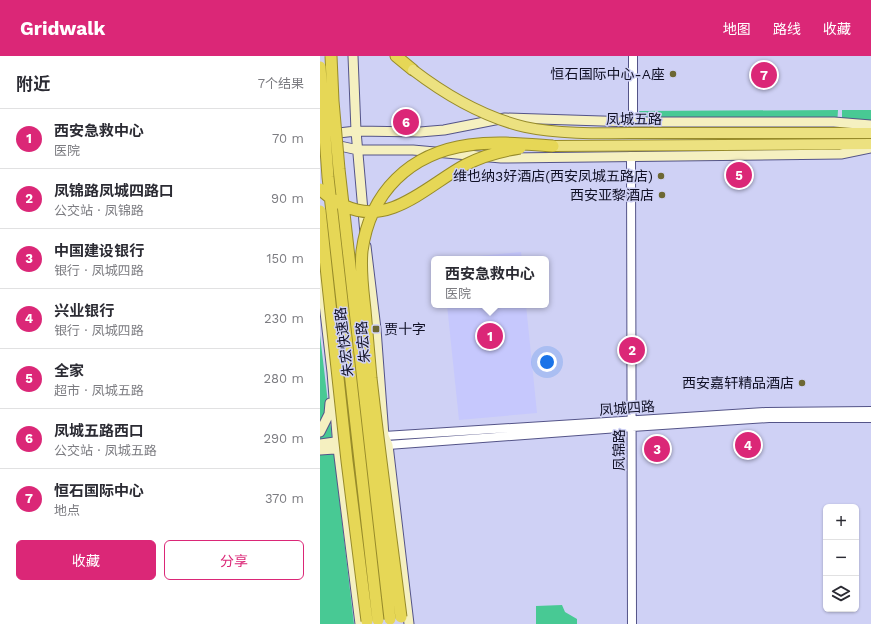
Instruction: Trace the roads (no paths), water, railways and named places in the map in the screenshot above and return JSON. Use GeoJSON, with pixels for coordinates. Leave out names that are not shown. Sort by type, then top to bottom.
{"type":"FeatureCollection","features":[{"type":"Feature","properties":{"kind":"highway","name":"朱宏快速路"},"geometry":{"type":"LineString","coordinates":[[331,56],[339,169],[399,622]]}},
{"type":"Feature","properties":{"kind":"highway"},"geometry":{"type":"LineString","coordinates":[[396,56],[413,70]]}},
{"type":"Feature","properties":{"kind":"highway"},"geometry":{"type":"LineString","coordinates":[[401,56],[413,70]]}},
{"type":"Feature","properties":{"kind":"highway","name":"朱宏快速路"},"geometry":{"type":"LineString","coordinates":[[320,67],[328,177],[370,623]]}},
{"type":"Feature","properties":{"kind":"highway"},"geometry":{"type":"LineString","coordinates":[[399,622],[363,292],[362,252],[366,231],[377,204],[387,188],[397,177],[412,165],[430,155],[450,148],[471,144],[501,143],[553,146]]}},
{"type":"Feature","properties":{"kind":"highway"},"geometry":{"type":"LineString","coordinates":[[320,188],[333,200],[359,211],[370,212],[387,210],[416,197],[451,173],[480,158],[499,152],[553,146]]}},
{"type":"Feature","properties":{"kind":"highway"},"geometry":{"type":"LineString","coordinates":[[320,211],[346,461],[370,623]]}},
{"type":"Feature","properties":{"kind":"main road","name":"朱宏路"},"geometry":{"type":"LineString","coordinates":[[353,56],[356,131],[366,251],[376,329],[386,441],[399,622]]}},
{"type":"Feature","properties":{"kind":"main road","name":"凤城五路"},"geometry":{"type":"LineString","coordinates":[[413,70],[450,97],[474,110],[500,120],[526,127],[569,132],[621,133],[871,133]]}},
{"type":"Feature","properties":{"kind":"main road"},"geometry":{"type":"LineString","coordinates":[[320,135],[356,131],[420,132],[444,130],[505,118],[633,122],[834,122],[871,125]]}},
{"type":"Feature","properties":{"kind":"main road"},"geometry":{"type":"LineString","coordinates":[[320,141],[358,150],[413,150],[502,158],[841,154],[871,148]]}},
{"type":"Feature","properties":{"kind":"main road","name":"凤城五路"},"geometry":{"type":"LineString","coordinates":[[553,146],[871,144]]}},
{"type":"Feature","properties":{"kind":"main road"},"geometry":{"type":"LineString","coordinates":[[320,269],[332,372],[338,445],[370,623]]}},
{"type":"Feature","properties":{"kind":"main road"},"geometry":{"type":"LineString","coordinates":[[320,432],[329,414],[332,372]]}},
{"type":"Feature","properties":{"kind":"main road"},"geometry":{"type":"LineString","coordinates":[[320,444],[338,445],[386,441]]}},
{"type":"Feature","properties":{"kind":"main road"},"geometry":{"type":"LineString","coordinates":[[320,450],[338,445]]}},
{"type":"Feature","properties":{"kind":"street"},"geometry":{"type":"LineString","coordinates":[[633,56],[633,122]]}},
{"type":"Feature","properties":{"kind":"street","name":"凤锦路"},"geometry":{"type":"LineString","coordinates":[[631,156],[632,624]]}},
{"type":"Feature","properties":{"kind":"street","name":"凤城四路"},"geometry":{"type":"LineString","coordinates":[[386,441],[632,424],[766,412],[871,411]]}},
{"type":"Feature","properties":{"kind":"street","name":"凤城四路"},"geometry":{"type":"LineString","coordinates":[[632,424],[769,418],[871,418]]}},
{"type":"Feature","properties":{"kind":"place","name":"恒石国际中心-A座"},"geometry":{"type":"Point","coordinates":[673,74]}},
{"type":"Feature","properties":{"kind":"place","name":"恒石国际中心"},"geometry":{"type":"Point","coordinates":[764,75]}},
{"type":"Feature","properties":{"kind":"place","name":"凤城五路西口"},"geometry":{"type":"Point","coordinates":[406,122]}},
{"type":"Feature","properties":{"kind":"place","name":"全家"},"geometry":{"type":"Point","coordinates":[739,175]}},
{"type":"Feature","properties":{"kind":"place","name":"维也纳3好酒店(西安凤城五路店)"},"geometry":{"type":"Point","coordinates":[661,176]}},
{"type":"Feature","properties":{"kind":"place","name":"西安亚黎酒店"},"geometry":{"type":"Point","coordinates":[662,195]}},
{"type":"Feature","properties":{"kind":"place","name":"贾十字"},"geometry":{"type":"Point","coordinates":[376,329]}},
{"type":"Feature","properties":{"kind":"place","name":"西安急救中心"},"geometry":{"type":"Point","coordinates":[490,336]}},
{"type":"Feature","properties":{"kind":"place","name":"凤锦路凤城四路口"},"geometry":{"type":"Point","coordinates":[632,350]}},
{"type":"Feature","properties":{"kind":"place","name":"西安嘉轩精品酒店"},"geometry":{"type":"Point","coordinates":[802,383]}},
{"type":"Feature","properties":{"kind":"place","name":"兴业银行"},"geometry":{"type":"Point","coordinates":[748,445]}},
{"type":"Feature","properties":{"kind":"place","name":"中国建设银行"},"geometry":{"type":"Point","coordinates":[657,449]}}]}
